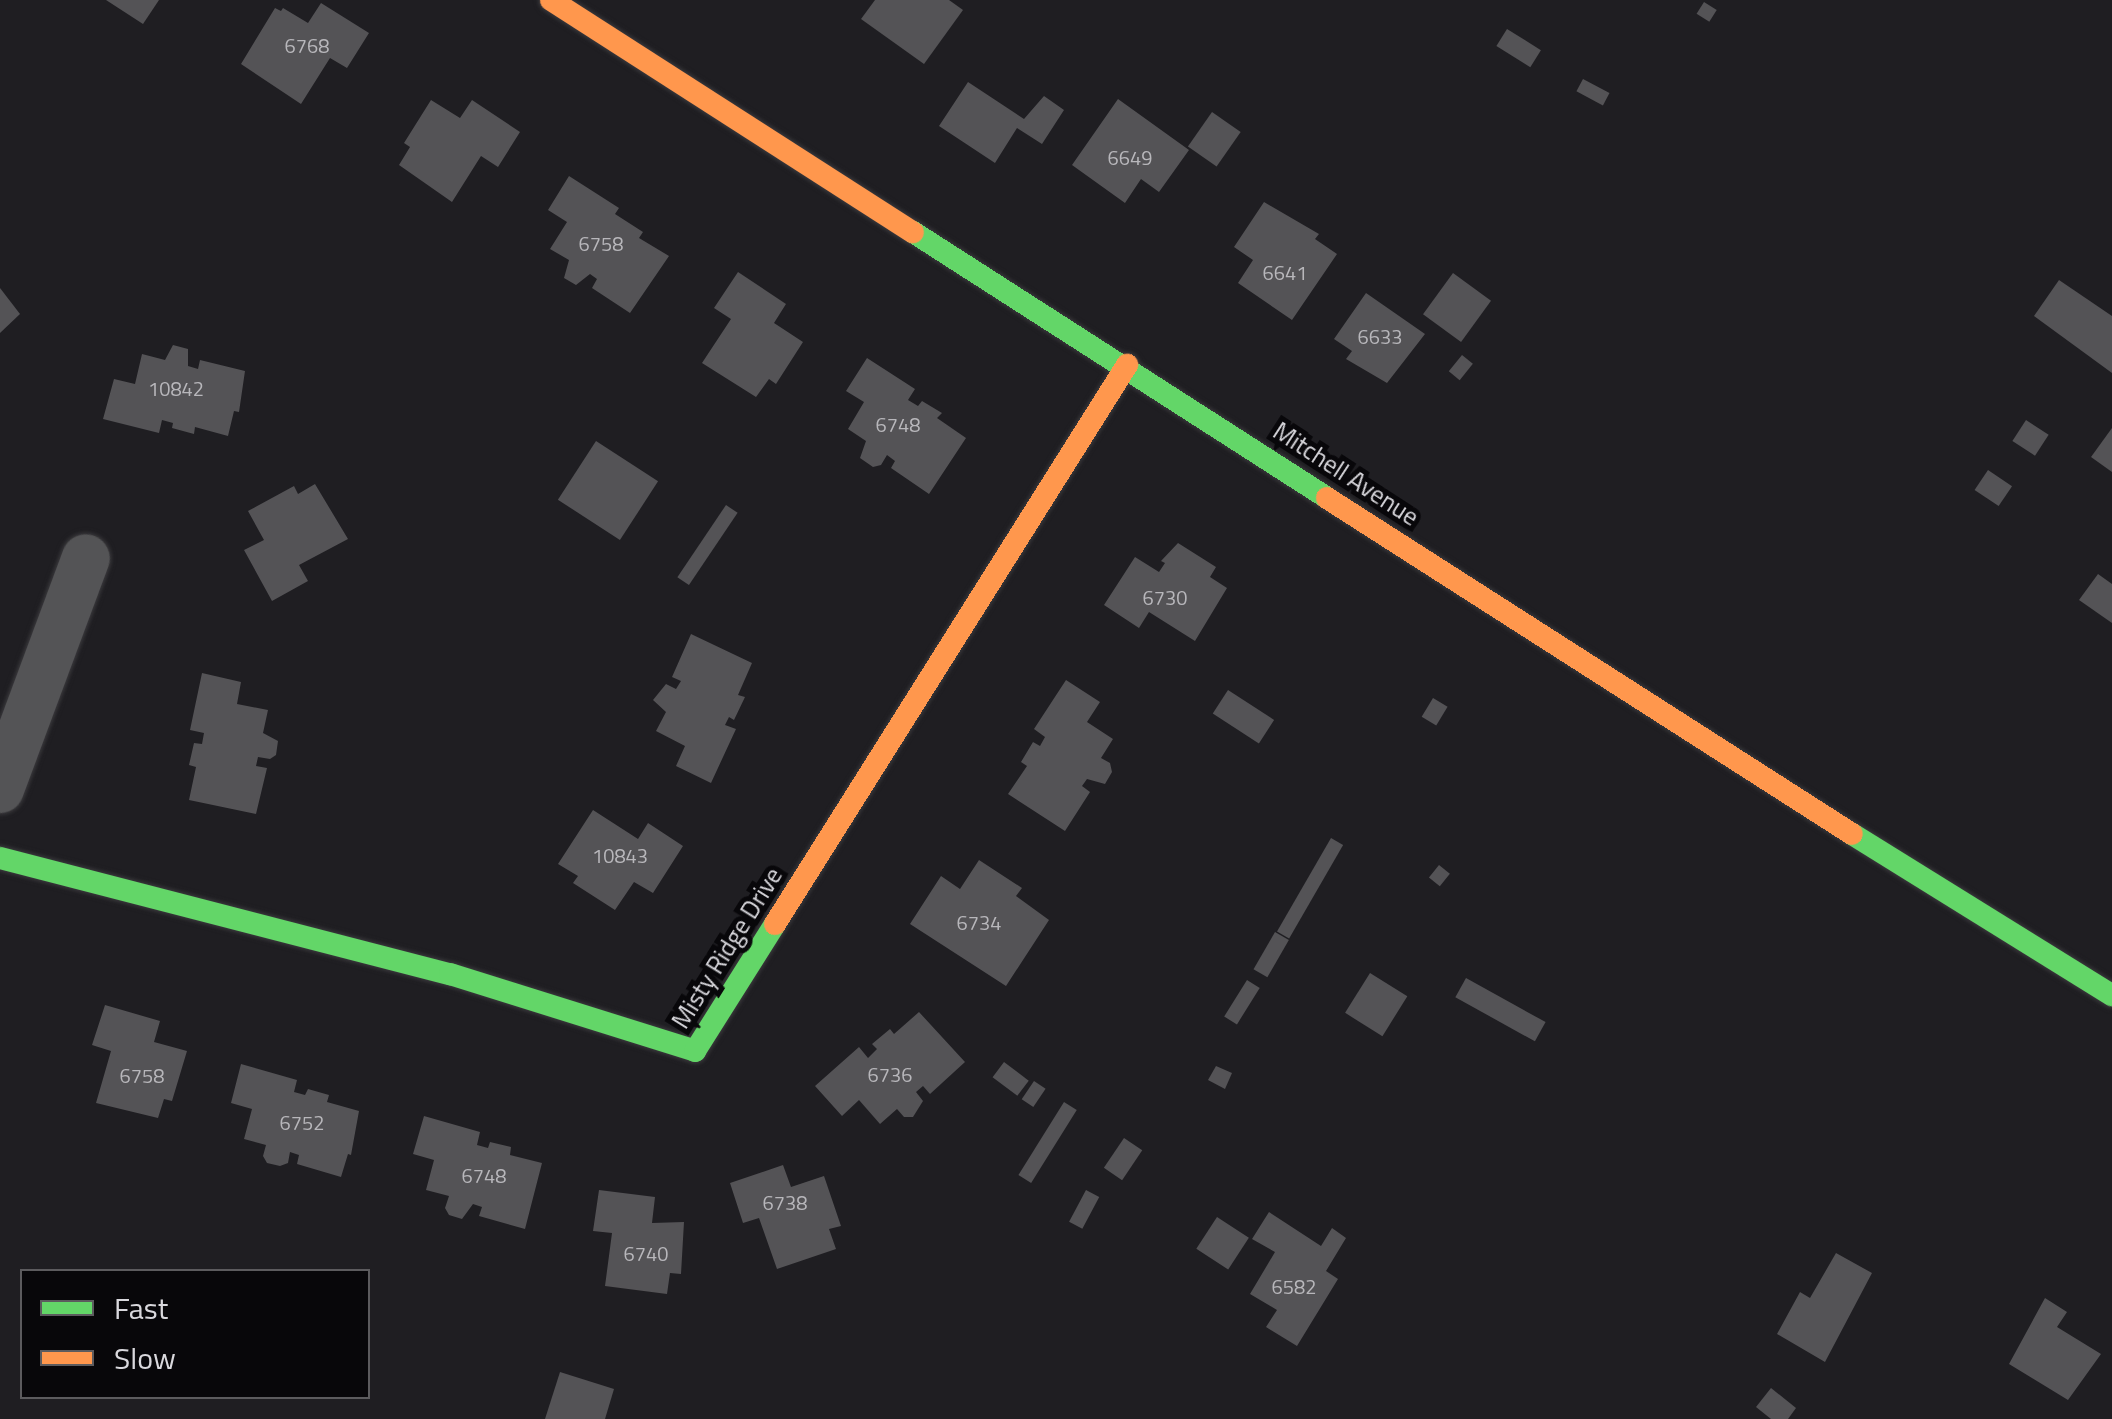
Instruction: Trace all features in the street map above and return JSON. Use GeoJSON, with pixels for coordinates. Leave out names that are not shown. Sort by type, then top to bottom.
{"type":"FeatureCollection","features":[{"type":"Feature","properties":{"kind":"street","name":"Mitchell Avenue"},"geometry":{"type":"LineString","coordinates":[[551,0],[1878,851],[2112,995]]}},
{"type":"Feature","properties":{"kind":"street","name":"Misty Ridge Drive"},"geometry":{"type":"LineString","coordinates":[[0,858],[450,974],[695,1052],[1127,366]]}},
{"type":"Feature","properties":{"kind":"street"},"geometry":{"type":"LineString","coordinates":[[0,789],[86,558]]}},
{"type":"Feature","properties":{"kind":"building"},"geometry":{"type":"Polygon","coordinates":[[[106,0],[159,0],[143,24],[106,0]]]}},
{"type":"Feature","properties":{"kind":"building"},"geometry":{"type":"Polygon","coordinates":[[[875,0],[949,0],[963,10],[924,64],[861,19],[875,0]]]}},
{"type":"Feature","properties":{"kind":"building"},"geometry":{"type":"Polygon","coordinates":[[[1704,2],[1717,10],[1709,22],[1697,14],[1704,2]]]}},
{"type":"Feature","properties":{"kind":"building"},"geometry":{"type":"Polygon","coordinates":[[[321,3],[369,33],[347,68],[330,58],[301,104],[241,64],[275,8],[283,8],[308,23],[321,3]]]}},
{"type":"Feature","properties":{"kind":"building"},"geometry":{"type":"Polygon","coordinates":[[[1507,29],[1541,50],[1530,67],[1496,46],[1507,29]]]}},
{"type":"Feature","properties":{"kind":"building"},"geometry":{"type":"Polygon","coordinates":[[[1583,79],[1609,93],[1603,105],[1576,91],[1583,79]]]}},
{"type":"Feature","properties":{"kind":"building"},"geometry":{"type":"Polygon","coordinates":[[[968,82],[1024,119],[1044,96],[1064,110],[1042,144],[1017,128],[995,163],[939,126],[968,82]]]}},
{"type":"Feature","properties":{"kind":"building"},"geometry":{"type":"Polygon","coordinates":[[[1118,99],[1189,150],[1159,192],[1141,179],[1125,203],[1072,165],[1118,99]]]}},
{"type":"Feature","properties":{"kind":"building"},"geometry":{"type":"Polygon","coordinates":[[[431,100],[460,118],[472,100],[520,132],[498,167],[481,156],[452,202],[399,165],[410,147],[404,143],[431,100]]]}},
{"type":"Feature","properties":{"kind":"building"},"geometry":{"type":"Polygon","coordinates":[[[1212,112],[1241,132],[1217,166],[1188,146],[1212,112]]]}},
{"type":"Feature","properties":{"kind":"building"},"geometry":{"type":"Polygon","coordinates":[[[569,176],[619,208],[615,214],[643,232],[639,238],[669,256],[630,313],[592,288],[597,279],[590,274],[576,285],[564,278],[569,260],[550,249],[567,222],[548,210],[569,176]]]}},
{"type":"Feature","properties":{"kind":"building"},"geometry":{"type":"Polygon","coordinates":[[[1264,202],[1319,234],[1315,239],[1337,254],[1292,320],[1238,283],[1253,260],[1234,247],[1264,202]]]}},
{"type":"Feature","properties":{"kind":"building"},"geometry":{"type":"Polygon","coordinates":[[[738,272],[786,304],[774,323],[803,342],[776,384],[769,379],[756,397],[702,363],[731,319],[714,308],[738,272]]]}},
{"type":"Feature","properties":{"kind":"building"},"geometry":{"type":"Polygon","coordinates":[[[1453,273],[1491,301],[1461,342],[1423,314],[1453,273]]]}},
{"type":"Feature","properties":{"kind":"building"},"geometry":{"type":"Polygon","coordinates":[[[2059,280],[2112,316],[2112,373],[2034,316],[2059,280]]]}},
{"type":"Feature","properties":{"kind":"building"},"geometry":{"type":"Polygon","coordinates":[[[0,288],[20,314],[0,333],[0,288]]]}},
{"type":"Feature","properties":{"kind":"building"},"geometry":{"type":"Polygon","coordinates":[[[1366,293],[1425,334],[1387,383],[1346,359],[1352,351],[1334,339],[1366,293]]]}},
{"type":"Feature","properties":{"kind":"building"},"geometry":{"type":"Polygon","coordinates":[[[173,345],[188,349],[188,366],[198,369],[200,360],[245,371],[239,412],[234,411],[228,436],[195,427],[194,434],[172,428],[173,423],[162,420],[159,433],[103,419],[114,379],[135,384],[142,354],[165,360],[173,345]]]}},
{"type":"Feature","properties":{"kind":"building"},"geometry":{"type":"Polygon","coordinates":[[[1462,355],[1473,364],[1460,380],[1449,371],[1462,355]]]}},
{"type":"Feature","properties":{"kind":"building"},"geometry":{"type":"Polygon","coordinates":[[[867,358],[915,389],[908,400],[918,406],[922,401],[942,413],[937,418],[966,438],[929,494],[891,468],[895,461],[887,455],[881,465],[873,467],[860,458],[866,441],[848,429],[864,402],[846,391],[867,358]]]}},
{"type":"Feature","properties":{"kind":"building"},"geometry":{"type":"Polygon","coordinates":[[[2026,420],[2049,435],[2035,456],[2012,441],[2026,420]]]}},
{"type":"Feature","properties":{"kind":"building"},"geometry":{"type":"Polygon","coordinates":[[[2112,428],[2112,472],[2091,457],[2112,428]]]}},
{"type":"Feature","properties":{"kind":"building"},"geometry":{"type":"Polygon","coordinates":[[[596,441],[658,481],[620,540],[558,500],[596,441]]]}},
{"type":"Feature","properties":{"kind":"building"},"geometry":{"type":"Polygon","coordinates":[[[1988,470],[2012,486],[1999,506],[1975,490],[1988,470]]]}},
{"type":"Feature","properties":{"kind":"building"},"geometry":{"type":"Polygon","coordinates":[[[315,484],[348,539],[299,565],[308,581],[272,601],[244,550],[264,540],[248,511],[294,486],[298,494],[315,484]]]}},
{"type":"Feature","properties":{"kind":"building"},"geometry":{"type":"Polygon","coordinates":[[[726,505],[738,513],[689,585],[677,577],[726,505]]]}},
{"type":"Feature","properties":{"kind":"building"},"geometry":{"type":"Polygon","coordinates":[[[1178,543],[1216,567],[1210,577],[1227,588],[1195,641],[1149,612],[1139,628],[1104,605],[1135,557],[1159,572],[1165,563],[1161,561],[1178,543]]]}},
{"type":"Feature","properties":{"kind":"building"},"geometry":{"type":"Polygon","coordinates":[[[2098,574],[2112,584],[2112,623],[2079,600],[2098,574]]]}},
{"type":"Feature","properties":{"kind":"building"},"geometry":{"type":"Polygon","coordinates":[[[691,634],[752,663],[738,695],[745,697],[734,720],[729,717],[725,725],[736,729],[711,783],[676,766],[685,746],[656,731],[666,712],[653,700],[666,684],[676,689],[681,681],[672,677],[691,634]]]}},
{"type":"Feature","properties":{"kind":"building"},"geometry":{"type":"Polygon","coordinates":[[[202,673],[241,682],[237,704],[268,710],[263,733],[278,741],[276,755],[270,759],[258,757],[256,766],[267,768],[256,814],[189,800],[196,767],[189,765],[194,743],[202,744],[204,733],[190,730],[202,673]]]}},
{"type":"Feature","properties":{"kind":"building"},"geometry":{"type":"Polygon","coordinates":[[[1066,680],[1100,702],[1087,722],[1113,739],[1101,758],[1110,763],[1112,772],[1105,784],[1087,779],[1082,786],[1090,792],[1065,831],[1008,794],[1027,766],[1021,762],[1033,742],[1040,746],[1045,737],[1034,729],[1066,680]]]}},
{"type":"Feature","properties":{"kind":"building"},"geometry":{"type":"Polygon","coordinates":[[[1228,690],[1274,720],[1259,743],[1213,713],[1228,690]]]}},
{"type":"Feature","properties":{"kind":"building"},"geometry":{"type":"Polygon","coordinates":[[[1433,698],[1448,707],[1436,726],[1422,717],[1433,698]]]}},
{"type":"Feature","properties":{"kind":"building"},"geometry":{"type":"Polygon","coordinates":[[[593,810],[638,839],[648,823],[683,846],[653,893],[634,882],[615,910],[573,883],[578,876],[558,864],[593,810]]]}},
{"type":"Feature","properties":{"kind":"building"},"geometry":{"type":"Polygon","coordinates":[[[1331,838],[1343,845],[1289,939],[1277,932],[1331,838]]]}},
{"type":"Feature","properties":{"kind":"building"},"geometry":{"type":"Polygon","coordinates":[[[979,860],[1022,888],[1016,896],[1049,920],[1006,986],[910,924],[941,876],[960,889],[979,860]]]}},
{"type":"Feature","properties":{"kind":"building"},"geometry":{"type":"Polygon","coordinates":[[[1439,865],[1450,874],[1440,886],[1429,877],[1439,865]]]}},
{"type":"Feature","properties":{"kind":"building"},"geometry":{"type":"Polygon","coordinates":[[[1275,932],[1289,940],[1267,977],[1254,969],[1275,932]]]}},
{"type":"Feature","properties":{"kind":"building"},"geometry":{"type":"Polygon","coordinates":[[[1370,973],[1407,996],[1382,1036],[1345,1013],[1370,973]]]}},
{"type":"Feature","properties":{"kind":"building"},"geometry":{"type":"Polygon","coordinates":[[[1466,978],[1546,1022],[1535,1041],[1455,997],[1466,978]]]}},
{"type":"Feature","properties":{"kind":"building"},"geometry":{"type":"Polygon","coordinates":[[[1247,980],[1260,988],[1237,1024],[1224,1016],[1247,980]]]}},
{"type":"Feature","properties":{"kind":"building"},"geometry":{"type":"Polygon","coordinates":[[[105,1005],[160,1021],[154,1042],[187,1051],[172,1101],[164,1099],[158,1118],[96,1103],[111,1051],[92,1045],[105,1005]]]}},
{"type":"Feature","properties":{"kind":"building"},"geometry":{"type":"Polygon","coordinates":[[[919,1012],[965,1062],[930,1094],[923,1086],[916,1092],[923,1101],[913,1117],[904,1117],[897,1109],[880,1124],[859,1100],[842,1116],[815,1086],[859,1047],[868,1058],[877,1049],[872,1044],[890,1029],[894,1034],[919,1012]]]}},
{"type":"Feature","properties":{"kind":"building"},"geometry":{"type":"Polygon","coordinates":[[[1004,1062],[1029,1081],[1017,1096],[993,1077],[1004,1062]]]}},
{"type":"Feature","properties":{"kind":"building"},"geometry":{"type":"Polygon","coordinates":[[[241,1064],[297,1080],[294,1092],[305,1095],[308,1089],[329,1095],[327,1102],[359,1111],[351,1155],[348,1154],[341,1177],[297,1164],[299,1155],[290,1152],[288,1163],[267,1163],[263,1156],[266,1145],[244,1139],[252,1109],[231,1103],[241,1064]]]}},
{"type":"Feature","properties":{"kind":"building"},"geometry":{"type":"Polygon","coordinates":[[[1216,1066],[1232,1073],[1225,1089],[1208,1080],[1216,1066]]]}},
{"type":"Feature","properties":{"kind":"building"},"geometry":{"type":"Polygon","coordinates":[[[1034,1081],[1046,1089],[1033,1107],[1022,1099],[1034,1081]]]}},
{"type":"Feature","properties":{"kind":"building"},"geometry":{"type":"Polygon","coordinates":[[[1064,1102],[1077,1110],[1031,1183],[1018,1175],[1064,1102]]]}},
{"type":"Feature","properties":{"kind":"building"},"geometry":{"type":"Polygon","coordinates":[[[424,1116],[480,1132],[477,1145],[488,1148],[490,1142],[511,1147],[510,1155],[542,1163],[525,1229],[479,1216],[482,1207],[473,1204],[462,1219],[449,1215],[445,1208],[449,1196],[426,1190],[434,1160],[413,1154],[424,1116]]]}},
{"type":"Feature","properties":{"kind":"building"},"geometry":{"type":"Polygon","coordinates":[[[1124,1138],[1142,1150],[1122,1180],[1104,1168],[1124,1138]]]}},
{"type":"Feature","properties":{"kind":"building"},"geometry":{"type":"Polygon","coordinates":[[[783,1165],[791,1187],[824,1176],[841,1226],[829,1229],[836,1249],[777,1269],[759,1218],[743,1223],[730,1183],[783,1165]]]}},
{"type":"Feature","properties":{"kind":"building"},"geometry":{"type":"Polygon","coordinates":[[[599,1190],[655,1197],[652,1223],[684,1222],[681,1274],[670,1273],[667,1294],[605,1286],[612,1233],[593,1231],[599,1190]]]}},
{"type":"Feature","properties":{"kind":"building"},"geometry":{"type":"Polygon","coordinates":[[[1086,1190],[1099,1197],[1082,1229],[1069,1222],[1086,1190]]]}},
{"type":"Feature","properties":{"kind":"building"},"geometry":{"type":"Polygon","coordinates":[[[1269,1212],[1321,1246],[1332,1228],[1346,1238],[1326,1271],[1338,1279],[1297,1346],[1266,1327],[1277,1310],[1250,1294],[1275,1252],[1252,1239],[1269,1212]]]}},
{"type":"Feature","properties":{"kind":"building"},"geometry":{"type":"Polygon","coordinates":[[[1217,1217],[1249,1238],[1228,1270],[1196,1249],[1217,1217]]]}},
{"type":"Feature","properties":{"kind":"building"},"geometry":{"type":"Polygon","coordinates":[[[1836,1253],[1872,1273],[1825,1362],[1777,1334],[1800,1292],[1810,1298],[1836,1253]]]}},
{"type":"Feature","properties":{"kind":"building"},"geometry":{"type":"Polygon","coordinates":[[[2045,1298],[2067,1312],[2057,1327],[2101,1354],[2068,1400],[2009,1364],[2045,1298]]]}},
{"type":"Feature","properties":{"kind":"building"},"geometry":{"type":"Polygon","coordinates":[[[560,1372],[614,1389],[605,1419],[545,1419],[560,1372]]]}},
{"type":"Feature","properties":{"kind":"building"},"geometry":{"type":"Polygon","coordinates":[[[1771,1388],[1796,1408],[1788,1419],[1771,1419],[1756,1407],[1771,1388]]]}},
{"type":"Feature","properties":{"kind":"traffic: fast"},"geometry":{"type":"LineString","coordinates":[[913,232],[1327,498]]}},
{"type":"Feature","properties":{"kind":"traffic: fast"},"geometry":{"type":"LineString","coordinates":[[1852,834],[2112,995]]}},
{"type":"Feature","properties":{"kind":"traffic: fast"},"geometry":{"type":"LineString","coordinates":[[0,858],[450,974],[695,1051],[775,924]]}},
{"type":"Feature","properties":{"kind":"traffic: slow"},"geometry":{"type":"LineString","coordinates":[[551,0],[913,232]]}},
{"type":"Feature","properties":{"kind":"traffic: slow"},"geometry":{"type":"LineString","coordinates":[[775,924],[1127,365]]}},
{"type":"Feature","properties":{"kind":"traffic: slow"},"geometry":{"type":"LineString","coordinates":[[1327,498],[1852,834]]}}]}
